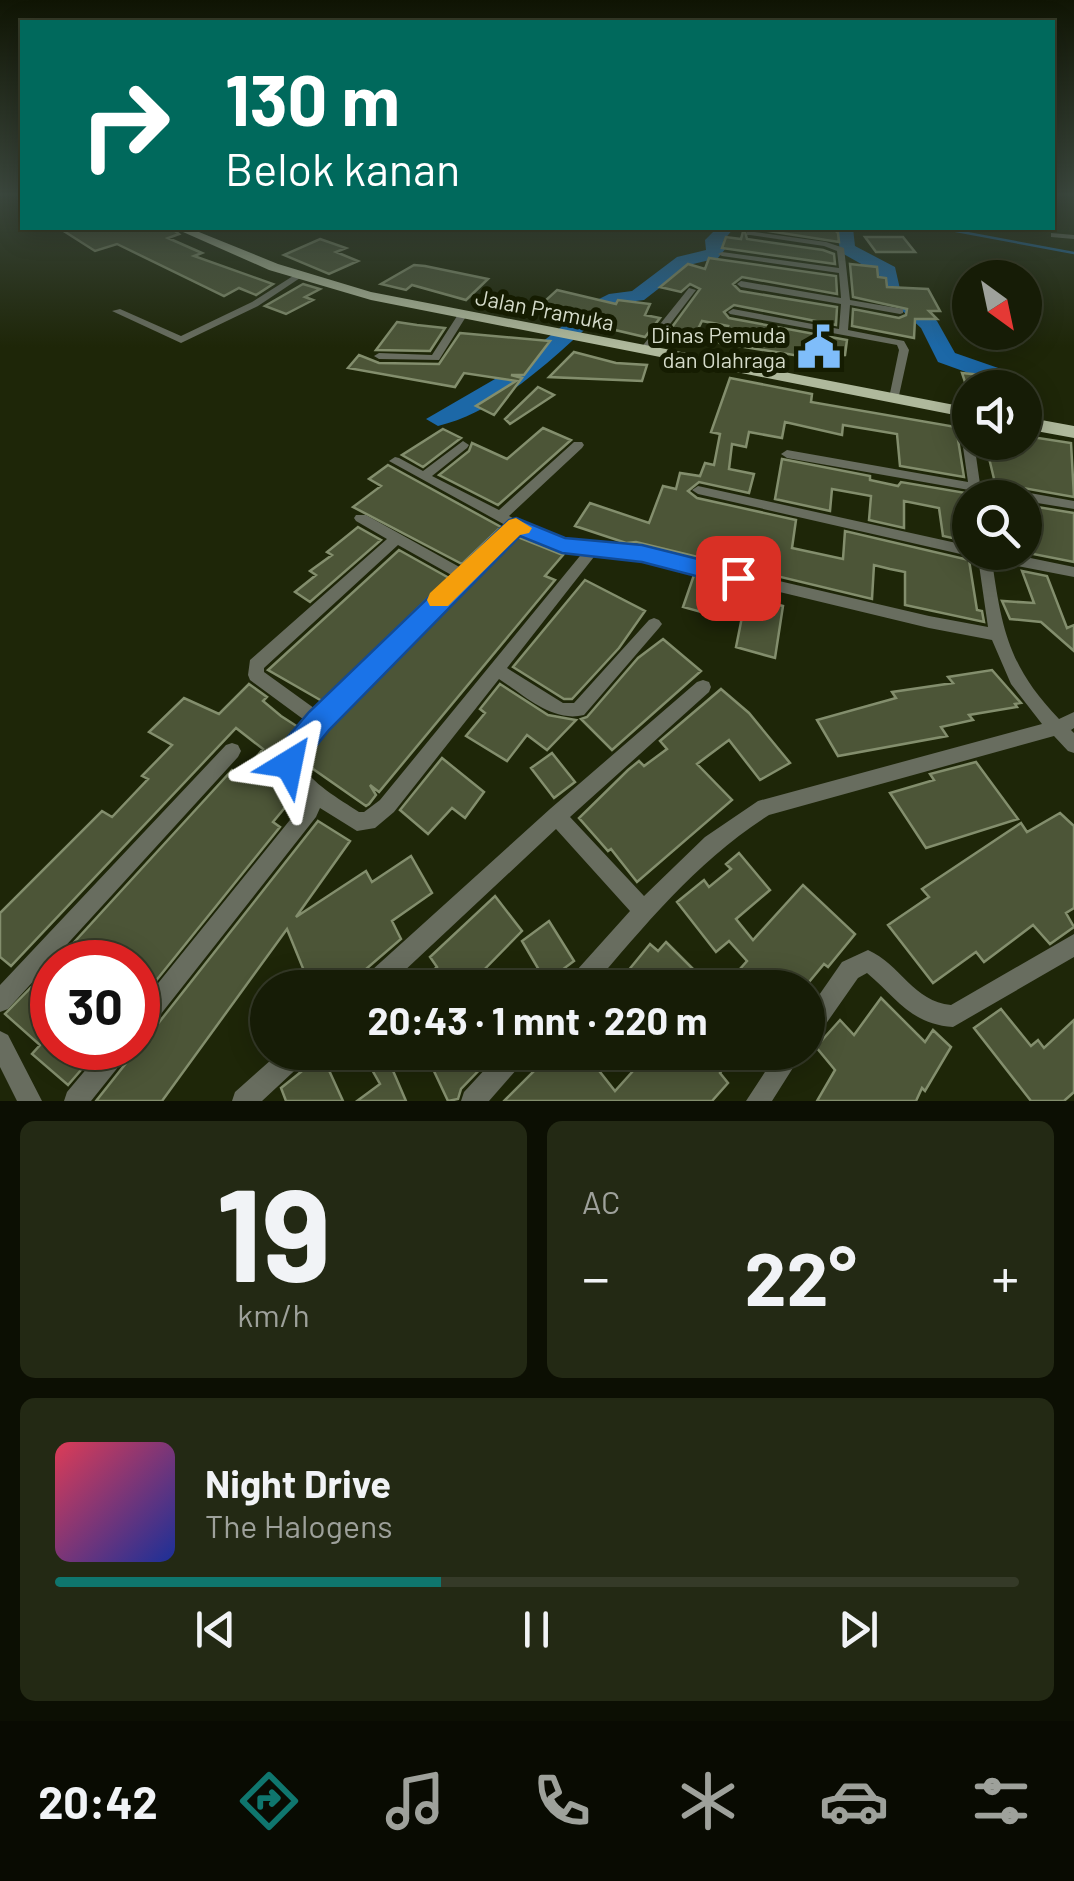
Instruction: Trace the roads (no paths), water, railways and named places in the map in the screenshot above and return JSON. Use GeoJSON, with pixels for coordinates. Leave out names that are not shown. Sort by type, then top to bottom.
{"type":"FeatureCollection","features":[{"type":"Feature","properties":{"kind":"main road","name":"Jalan Pramuka"},"geometry":{"type":"LineString","coordinates":[[214,244],[296,278],[551,334],[952,409]]}},
{"type":"Feature","properties":{"kind":"main road"},"geometry":{"type":"LineString","coordinates":[[1042,426],[1074,432]]}},
{"type":"Feature","properties":{"kind":"street"},"geometry":{"type":"LineString","coordinates":[[823,244],[833,246],[843,256],[844,330]]}},
{"type":"Feature","properties":{"kind":"street"},"geometry":{"type":"LineString","coordinates":[[722,254],[844,271]]}},
{"type":"Feature","properties":{"kind":"street"},"geometry":{"type":"LineString","coordinates":[[117,312],[181,340],[255,304],[296,278]]}},
{"type":"Feature","properties":{"kind":"street"},"geometry":{"type":"LineString","coordinates":[[741,284],[900,311]]}},
{"type":"Feature","properties":{"kind":"street"},"geometry":{"type":"LineString","coordinates":[[644,351],[692,290]]}},
{"type":"Feature","properties":{"kind":"street"},"geometry":{"type":"LineString","coordinates":[[734,312],[844,330],[904,345],[894,398]]}},
{"type":"Feature","properties":{"kind":"street"},"geometry":{"type":"LineString","coordinates":[[379,356],[435,358],[462,315]]}},
{"type":"Feature","properties":{"kind":"street"},"geometry":{"type":"LineString","coordinates":[[424,476],[463,445]]}},
{"type":"Feature","properties":{"kind":"street"},"geometry":{"type":"LineString","coordinates":[[578,445],[463,575],[319,721],[289,756],[289,764],[357,822],[375,817],[594,548]]}},
{"type":"Feature","properties":{"kind":"street"},"geometry":{"type":"LineString","coordinates":[[787,454],[952,486]]}},
{"type":"Feature","properties":{"kind":"street"},"geometry":{"type":"LineString","coordinates":[[394,460],[548,542],[642,554],[994,634]]}},
{"type":"Feature","properties":{"kind":"street"},"geometry":{"type":"LineString","coordinates":[[698,490],[952,547]]}},
{"type":"Feature","properties":{"kind":"street"},"geometry":{"type":"LineString","coordinates":[[1042,500],[1074,505]]}},
{"type":"Feature","properties":{"kind":"street"},"geometry":{"type":"LineString","coordinates":[[361,518],[463,575]]}},
{"type":"Feature","properties":{"kind":"street"},"geometry":{"type":"LineString","coordinates":[[319,721],[256,676],[256,666],[397,538]]}},
{"type":"Feature","properties":{"kind":"street"},"geometry":{"type":"LineString","coordinates":[[1042,565],[1074,572]]}},
{"type":"Feature","properties":{"kind":"street"},"geometry":{"type":"LineString","coordinates":[[985,570],[994,634],[1008,668],[1028,698],[1065,724],[1074,745]]}},
{"type":"Feature","properties":{"kind":"street"},"geometry":{"type":"LineString","coordinates":[[496,669],[561,710],[578,710],[654,624]]}},
{"type":"Feature","properties":{"kind":"street"},"geometry":{"type":"LineString","coordinates":[[389,970],[703,687]]}},
{"type":"Feature","properties":{"kind":"street"},"geometry":{"type":"LineString","coordinates":[[592,970],[707,847],[737,823],[766,807],[1065,724]]}},
{"type":"Feature","properties":{"kind":"street"},"geometry":{"type":"LineString","coordinates":[[0,1001],[232,752]]}},
{"type":"Feature","properties":{"kind":"street"},"geometry":{"type":"LineString","coordinates":[[160,997],[309,811],[318,792]]}},
{"type":"Feature","properties":{"kind":"street"},"geometry":{"type":"LineString","coordinates":[[558,816],[645,912]]}},
{"type":"Feature","properties":{"kind":"street"},"geometry":{"type":"LineString","coordinates":[[825,1007],[859,962],[868,961],[917,1007],[941,1017],[953,1016],[1074,944]]}},
{"type":"Feature","properties":{"kind":"street"},"geometry":{"type":"LineString","coordinates":[[1,1050],[30,1101]]}},
{"type":"Feature","properties":{"kind":"street"},"geometry":{"type":"LineString","coordinates":[[76,1101],[101,1070]]}},
{"type":"Feature","properties":{"kind":"street"},"geometry":{"type":"LineString","coordinates":[[244,1101],[278,1070]]}},
{"type":"Feature","properties":{"kind":"street"},"geometry":{"type":"LineString","coordinates":[[473,1101],[501,1070]]}},
{"type":"Feature","properties":{"kind":"street"},"geometry":{"type":"LineString","coordinates":[[758,1101],[780,1070]]}},
{"type":"Feature","properties":{"kind":"waterway"},"geometry":{"type":"LineString","coordinates":[[438,419],[503,384],[600,306],[616,298],[637,296],[683,261],[712,254],[716,244]]}},
{"type":"Feature","properties":{"kind":"waterway"},"geometry":{"type":"LineString","coordinates":[[846,244],[888,271],[891,291],[930,325],[946,357],[982,370]]}},
{"type":"Feature","properties":{"kind":"waterway"},"geometry":{"type":"LineString","coordinates":[[1028,244],[1074,253]]}},
{"type":"Feature","properties":{"kind":"place","name":"Dinas Pemuda dan Olahraga"},"geometry":{"type":"Point","coordinates":[819,347]}}]}
